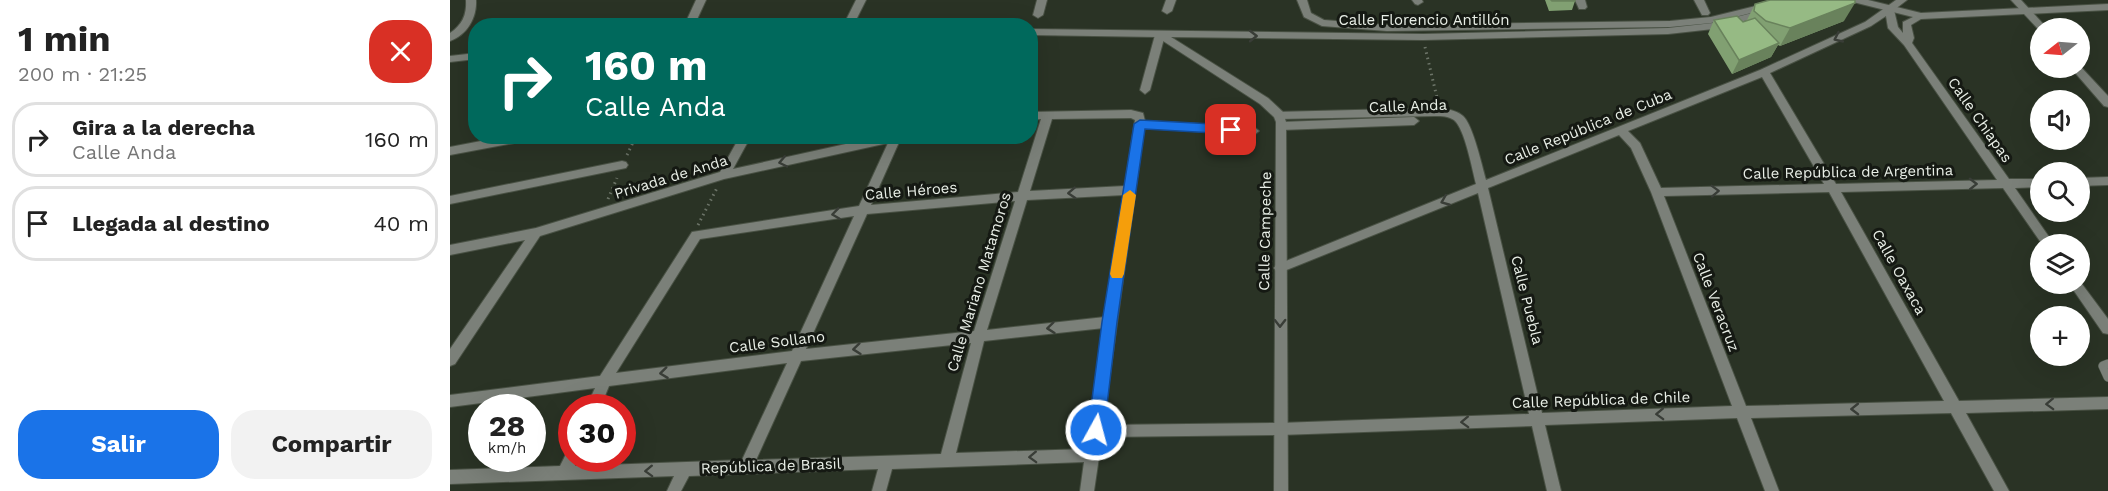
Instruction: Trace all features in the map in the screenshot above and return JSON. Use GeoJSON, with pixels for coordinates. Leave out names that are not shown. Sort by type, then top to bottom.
{"type":"FeatureCollection","features":[{"type":"Feature","properties":{"kind":"street"},"geometry":{"type":"LineString","coordinates":[[468,18],[471,0]]}},
{"type":"Feature","properties":{"kind":"street"},"geometry":{"type":"LineString","coordinates":[[693,18],[701,0]]}},
{"type":"Feature","properties":{"kind":"street"},"geometry":{"type":"LineString","coordinates":[[852,18],[861,0]]}},
{"type":"Feature","properties":{"kind":"street"},"geometry":{"type":"LineString","coordinates":[[1038,15],[1042,0]]}},
{"type":"Feature","properties":{"kind":"street"},"geometry":{"type":"LineString","coordinates":[[1167,11],[1171,0]]}},
{"type":"Feature","properties":{"kind":"street"},"geometry":{"type":"LineString","coordinates":[[1302,0],[1307,15],[1322,23],[1422,33]]}},
{"type":"Feature","properties":{"kind":"street"},"geometry":{"type":"LineString","coordinates":[[1699,0],[1705,13]]}},
{"type":"Feature","properties":{"kind":"street","name":"Calle Florencio Antillón"},"geometry":{"type":"LineString","coordinates":[[1422,33],[1693,23],[1792,0]]}},
{"type":"Feature","properties":{"kind":"street"},"geometry":{"type":"LineString","coordinates":[[1856,0],[1889,10],[1922,16],[2108,7]]}},
{"type":"Feature","properties":{"kind":"street","name":"Calle República de Cuba"},"geometry":{"type":"LineString","coordinates":[[1280,268],[1764,72],[1868,24],[1902,0]]}},
{"type":"Feature","properties":{"kind":"street"},"geometry":{"type":"LineString","coordinates":[[2016,0],[2033,18]]}},
{"type":"Feature","properties":{"kind":"street","name":"Calle Florencio Antillón"},"geometry":{"type":"LineString","coordinates":[[1038,32],[1160,35],[1689,30],[1803,3]]}},
{"type":"Feature","properties":{"kind":"street","name":"Calle Chiapas"},"geometry":{"type":"LineString","coordinates":[[1889,10],[1893,28],[1906,43],[2041,234]]}},
{"type":"Feature","properties":{"kind":"street"},"geometry":{"type":"LineString","coordinates":[[1906,43],[1909,38],[1906,24],[1922,16]]}},
{"type":"Feature","properties":{"kind":"street"},"geometry":{"type":"LineString","coordinates":[[450,38],[462,29],[468,19]]}},
{"type":"Feature","properties":{"kind":"street"},"geometry":{"type":"LineString","coordinates":[[1145,90],[1160,35],[1264,101],[1280,120]]}},
{"type":"Feature","properties":{"kind":"street"},"geometry":{"type":"LineString","coordinates":[[450,59],[468,57]]}},
{"type":"Feature","properties":{"kind":"street","name":"Calle Oaxaca"},"geometry":{"type":"LineString","coordinates":[[1764,72],[1832,187],[2002,491]]}},
{"type":"Feature","properties":{"kind":"street"},"geometry":{"type":"LineString","coordinates":[[2085,78],[2108,103]]}},
{"type":"Feature","properties":{"kind":"street","name":"Calle Anda"},"geometry":{"type":"LineString","coordinates":[[1280,120],[1441,113],[1449,113],[1460,119]]}},
{"type":"Feature","properties":{"kind":"street","name":"Calle Mariano Matamoros"},"geometry":{"type":"LineString","coordinates":[[947,459],[979,335],[1048,115]]}},
{"type":"Feature","properties":{"kind":"street"},"geometry":{"type":"LineString","coordinates":[[1038,116],[1139,120],[1254,131]]}},
{"type":"Feature","properties":{"kind":"street","name":"Calle Anda"},"geometry":{"type":"LineString","coordinates":[[1280,120],[1460,119]]}},
{"type":"Feature","properties":{"kind":"street","name":"Calle Puebla"},"geometry":{"type":"LineString","coordinates":[[1460,119],[1467,132],[1482,186],[1554,491]]}},
{"type":"Feature","properties":{"kind":"street"},"geometry":{"type":"LineString","coordinates":[[1087,491],[1139,120]]}},
{"type":"Feature","properties":{"kind":"street","name":"Calle Campeche"},"geometry":{"type":"LineString","coordinates":[[1280,120],[1281,491]]}},
{"type":"Feature","properties":{"kind":"street","name":"Calle Veracruz"},"geometry":{"type":"LineString","coordinates":[[1620,130],[1636,146],[1657,192],[1772,491]]}},
{"type":"Feature","properties":{"kind":"street"},"geometry":{"type":"LineString","coordinates":[[450,151],[487,144]]}},
{"type":"Feature","properties":{"kind":"street"},"geometry":{"type":"LineString","coordinates":[[724,175],[741,144]]}},
{"type":"Feature","properties":{"kind":"street","name":"Privada de Anda"},"geometry":{"type":"LineString","coordinates":[[450,250],[536,233],[724,175],[867,144]]}},
{"type":"Feature","properties":{"kind":"street"},"geometry":{"type":"LineString","coordinates":[[746,467],[896,144]]}},
{"type":"Feature","properties":{"kind":"street"},"geometry":{"type":"LineString","coordinates":[[450,200],[622,165]]}},
{"type":"Feature","properties":{"kind":"street"},"geometry":{"type":"LineString","coordinates":[[2090,182],[2108,181]]}},
{"type":"Feature","properties":{"kind":"street","name":"Calle República de Argentina"},"geometry":{"type":"LineString","coordinates":[[1657,192],[2030,183]]}},
{"type":"Feature","properties":{"kind":"street","name":"Calle Héroes"},"geometry":{"type":"LineString","coordinates":[[696,235],[864,210],[1022,196],[1131,190]]}},
{"type":"Feature","properties":{"kind":"street"},"geometry":{"type":"LineString","coordinates":[[450,360],[536,233]]}},
{"type":"Feature","properties":{"kind":"street"},"geometry":{"type":"LineString","coordinates":[[599,394],[605,380],[696,235]]}},
{"type":"Feature","properties":{"kind":"street"},"geometry":{"type":"LineString","coordinates":[[2083,294],[2108,329]]}},
{"type":"Feature","properties":{"kind":"street","name":"Calle Sollano"},"geometry":{"type":"LineString","coordinates":[[450,401],[796,356],[1109,322]]}},
{"type":"Feature","properties":{"kind":"street","name":"Calle República de Chile"},"geometry":{"type":"LineString","coordinates":[[1096,430],[1280,429],[1740,412],[2108,403]]}},
{"type":"Feature","properties":{"kind":"street","name":"República de Brasil"},"geometry":{"type":"LineString","coordinates":[[450,477],[1092,455]]}},
{"type":"Feature","properties":{"kind":"street"},"geometry":{"type":"LineString","coordinates":[[879,491],[887,461]]}},
{"type":"Feature","properties":{"kind":"street"},"geometry":{"type":"LineString","coordinates":[[675,491],[684,470]]}},
{"type":"Feature","properties":{"kind":"lane"},"geometry":{"type":"LineString","coordinates":[[2108,364],[2103,366],[2103,369],[2108,377]]}},
{"type":"Feature","properties":{"kind":"path"},"geometry":{"type":"LineString","coordinates":[[1422,33],[1441,113]]}},
{"type":"Feature","properties":{"kind":"path"},"geometry":{"type":"LineString","coordinates":[[601,214],[632,144]]}},
{"type":"Feature","properties":{"kind":"path"},"geometry":{"type":"LineString","coordinates":[[696,235],[698,225],[724,175]]}},
{"type":"Feature","properties":{"kind":"building"},"geometry":{"type":"Polygon","coordinates":[[[1575,0],[1575,1],[1552,1],[1575,0]]]}},
{"type":"Feature","properties":{"kind":"building"},"geometry":{"type":"Polygon","coordinates":[[[1770,0],[1855,0],[1855,3],[1790,28],[1766,21],[1754,11],[1755,4],[1770,0]]]}},
{"type":"Feature","properties":{"kind":"building"},"geometry":{"type":"Polygon","coordinates":[[[1737,16],[1743,22],[1755,18],[1779,43],[1739,60],[1714,20],[1737,16]]]}},
{"type":"Feature","properties":{"kind":"slow traffic"},"geometry":{"type":"LineString","coordinates":[[1117,274],[1130,195]]}},
{"type":"Feature","properties":{"kind":"route"},"geometry":{"type":"LineString","coordinates":[[1096,430],[1109,322],[1140,124],[1231,130]]}}]}
